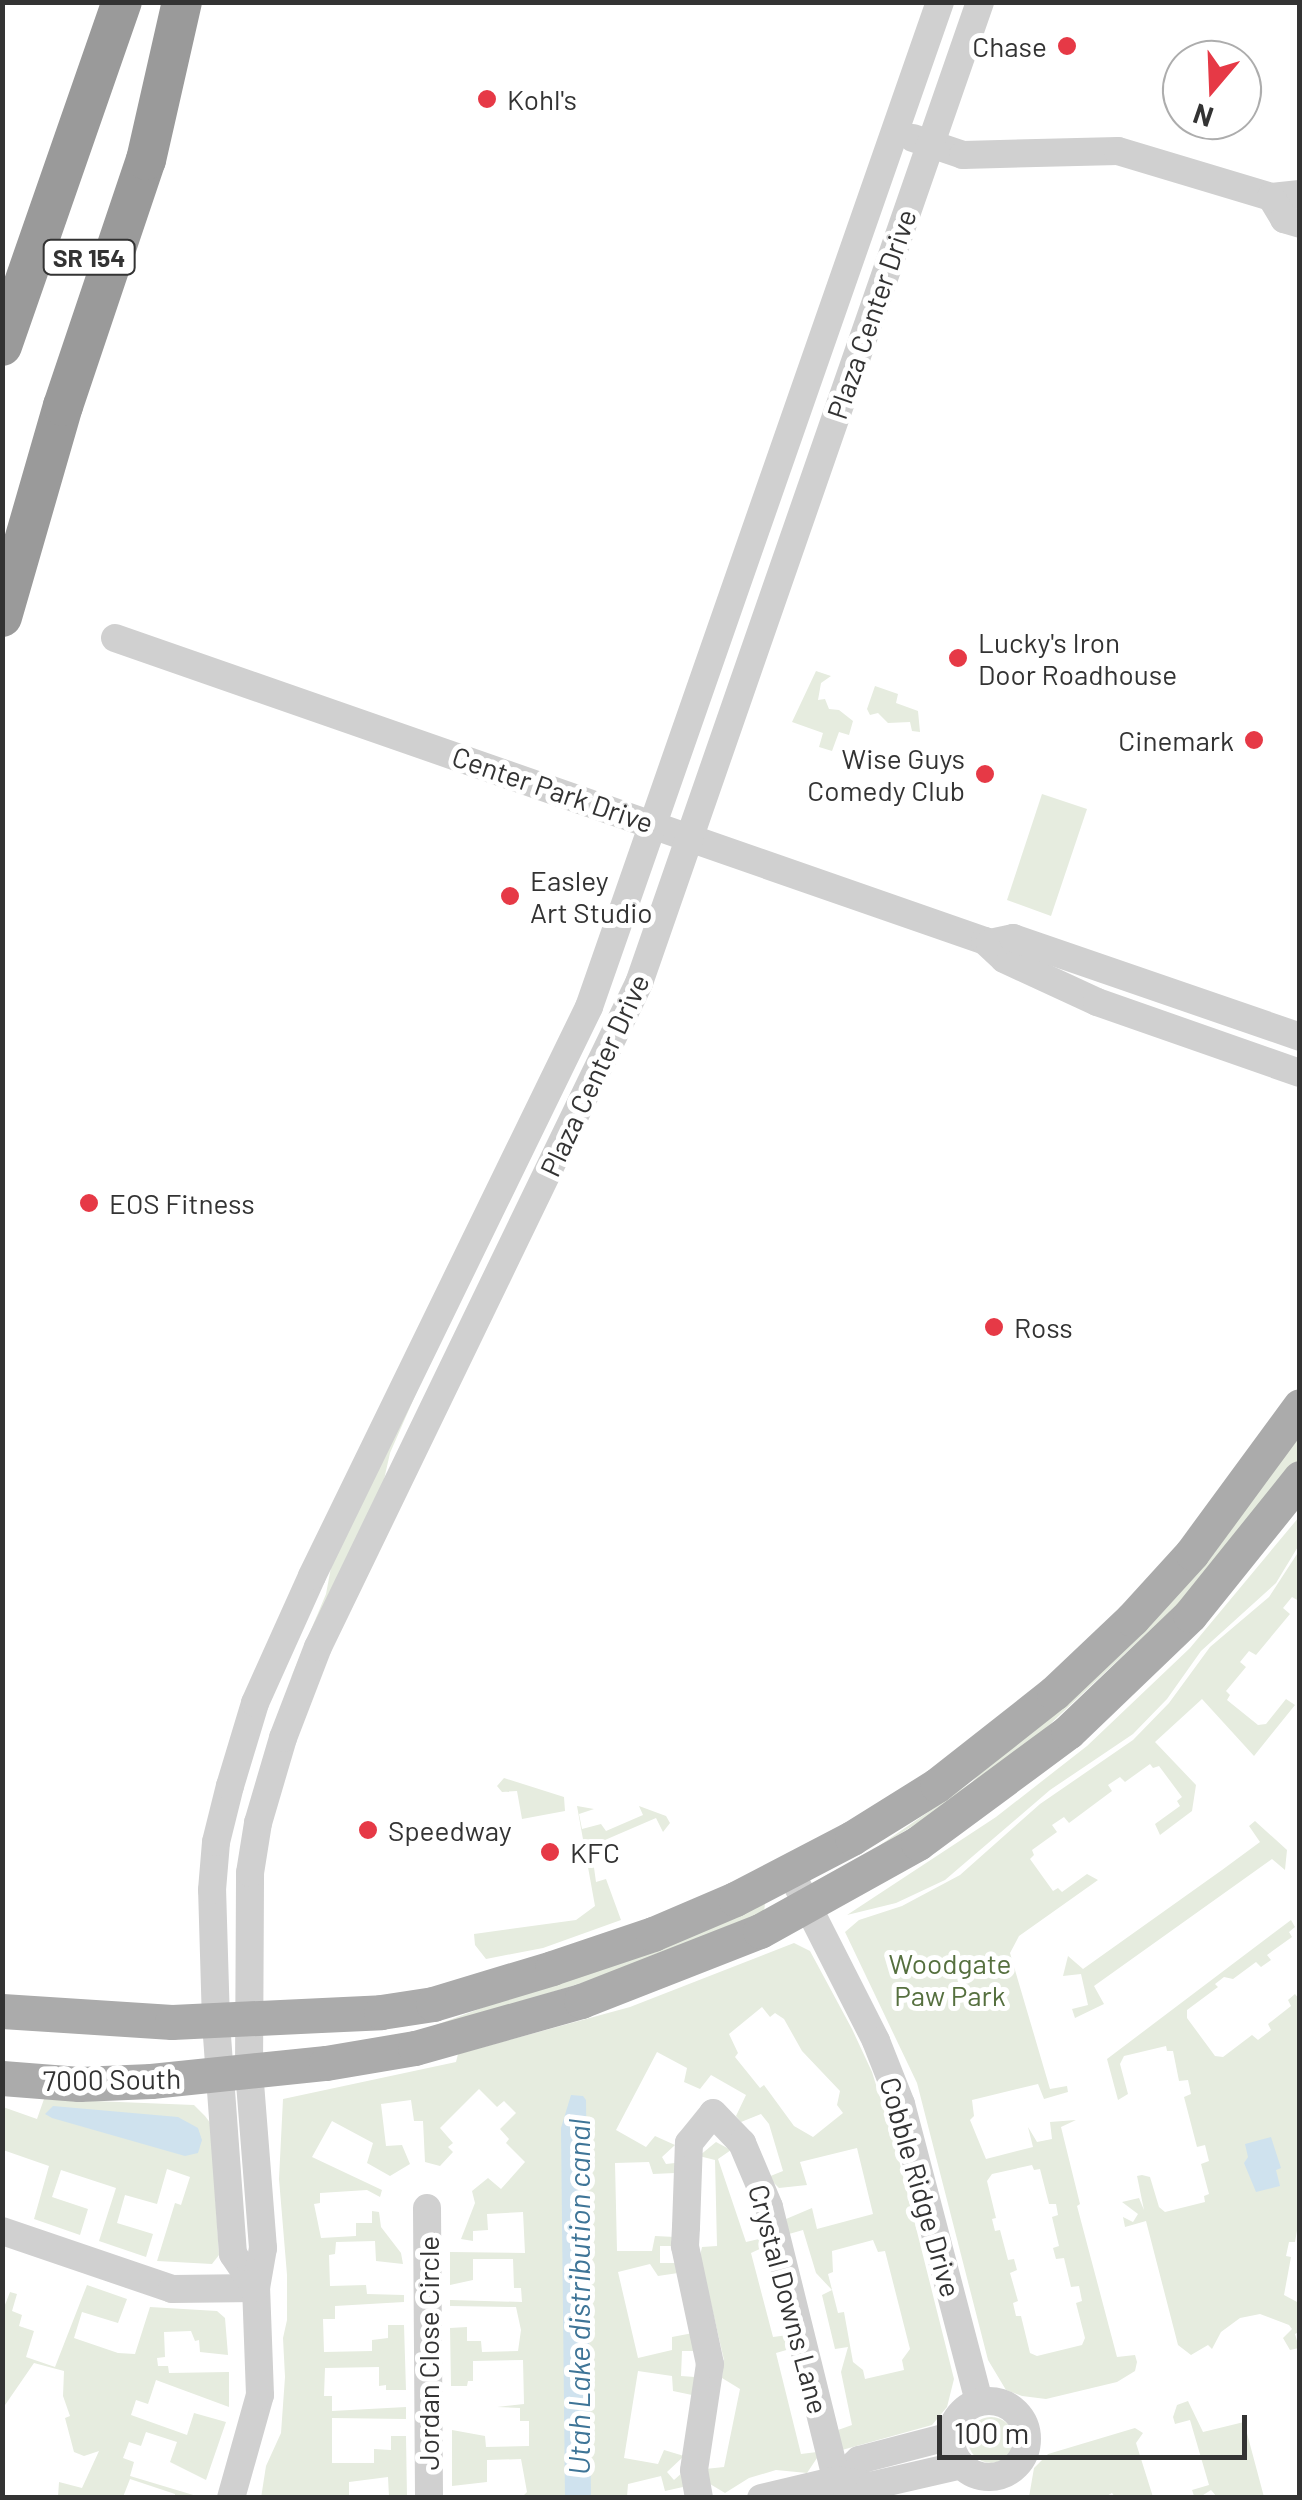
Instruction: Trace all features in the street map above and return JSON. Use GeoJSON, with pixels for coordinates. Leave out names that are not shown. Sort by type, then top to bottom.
{"type":"FeatureCollection","features":[{"type":"Feature","properties":{"kind":"highway","name":"SR 154"},"geometry":{"type":"LineString","coordinates":[[2,346],[122,2]]}},
{"type":"Feature","properties":{"kind":"highway","name":"SR 154"},"geometry":{"type":"LineString","coordinates":[[2,512],[180,2]]}},
{"type":"Feature","properties":{"kind":"highway"},"geometry":{"type":"LineString","coordinates":[[2,616],[62,406],[146,160],[180,2]]}},
{"type":"Feature","properties":{"kind":"main road","name":"7000 South"},"geometry":{"type":"LineString","coordinates":[[2,2011],[82,2019],[233,2022],[433,2004],[653,1934],[790,1872],[937,1785],[1092,1659],[1192,1553],[1300,1406]]}},
{"type":"Feature","properties":{"kind":"main road","name":"7000 South"},"geometry":{"type":"LineString","coordinates":[[2,2078],[79,2084],[235,2073],[415,2048],[551,2012],[688,1962],[808,1907],[953,1820],[1093,1711],[1190,1615],[1300,1478]]}},
{"type":"Feature","properties":{"kind":"street","name":"Plaza Center Drive"},"geometry":{"type":"LineString","coordinates":[[233,2022],[212,1890],[216,1842],[255,1703],[590,1007],[940,2]]}},
{"type":"Feature","properties":{"kind":"street","name":"Plaza Center Drive"},"geometry":{"type":"LineString","coordinates":[[233,2022],[253,1846],[295,1704],[386,1505],[620,1028],[980,2]]}},
{"type":"Feature","properties":{"kind":"street"},"geometry":{"type":"LineString","coordinates":[[896,130],[929,146],[963,155],[1118,150],[1271,197],[1300,194]]}},
{"type":"Feature","properties":{"kind":"street"},"geometry":{"type":"LineString","coordinates":[[1271,197],[1284,219],[1300,224]]}},
{"type":"Feature","properties":{"kind":"street","name":"Center Park Drive"},"geometry":{"type":"LineString","coordinates":[[115,638],[990,944],[1004,959],[1096,1002],[1300,1074]]}},
{"type":"Feature","properties":{"kind":"street","name":"Center Park Drive"},"geometry":{"type":"LineString","coordinates":[[990,944],[1012,938],[1300,1037]]}},
{"type":"Feature","properties":{"kind":"street","name":"Cobble Ridge Drive"},"geometry":{"type":"LineString","coordinates":[[790,1872],[876,2041],[901,2104],[979,2402]]}},
{"type":"Feature","properties":{"kind":"street"},"geometry":{"type":"LineString","coordinates":[[231,2498],[260,2395],[256,2288],[233,2254],[233,2022]]}},
{"type":"Feature","properties":{"kind":"street","name":"Crystal Downs Lane"},"geometry":{"type":"LineString","coordinates":[[699,2498],[694,2470],[710,2364],[686,2246],[686,2227],[690,2143],[713,2113],[742,2143],[769,2207],[839,2489]]}},
{"type":"Feature","properties":{"kind":"street","name":"Jordan Close Circle"},"geometry":{"type":"LineString","coordinates":[[428,2208],[429,2498]]}},
{"type":"Feature","properties":{"kind":"street"},"geometry":{"type":"LineString","coordinates":[[2,2231],[172,2289],[256,2288]]}},
{"type":"Feature","properties":{"kind":"street"},"geometry":{"type":"LineString","coordinates":[[979,2402],[1012,2408],[1025,2426],[1026,2448],[1000,2487],[962,2466],[951,2436],[958,2416],[979,2402]]}},
{"type":"Feature","properties":{"kind":"street"},"geometry":{"type":"LineString","coordinates":[[839,2489],[858,2460],[951,2436]]}},
{"type":"Feature","properties":{"kind":"street"},"geometry":{"type":"LineString","coordinates":[[762,2498],[870,2486],[962,2466]]}},
{"type":"Feature","properties":{"kind":"green space"},"geometry":{"type":"Polygon","coordinates":[[[816,671],[831,676],[821,683],[818,700],[825,699],[829,709],[839,710],[853,721],[849,735],[839,732],[832,751],[819,747],[823,733],[792,722],[816,671]]]}},
{"type":"Feature","properties":{"kind":"green space"},"geometry":{"type":"Polygon","coordinates":[[[875,686],[898,694],[896,703],[918,711],[920,732],[912,731],[910,722],[888,723],[878,713],[870,715],[867,709],[875,686]]]}},
{"type":"Feature","properties":{"kind":"green space"},"geometry":{"type":"Polygon","coordinates":[[[1042,794],[1087,809],[1051,916],[1007,900],[1042,794]]]}},
{"type":"Feature","properties":{"kind":"green space"},"geometry":{"type":"Polygon","coordinates":[[[425,1373],[390,1453],[381,1493],[290,1680],[326,1594],[332,1562],[425,1373]]]}},
{"type":"Feature","properties":{"kind":"green space"},"geometry":{"type":"Polygon","coordinates":[[[1299,1428],[1299,1459],[1215,1569],[995,1776],[870,1852],[972,1782],[1299,1428]]]}},
{"type":"Feature","properties":{"kind":"green space"},"geometry":{"type":"Polygon","coordinates":[[[1299,1517],[1299,1545],[1276,1583],[1201,1651],[1167,1699],[1133,1734],[1050,1790],[945,1880],[896,1903],[847,1915],[996,1817],[1087,1746],[1190,1648],[1299,1517]]]}},
{"type":"Feature","properties":{"kind":"green space","name":"Woodgate Paw Park"},"geometry":{"type":"Polygon","coordinates":[[[1299,1551],[1299,1601],[1292,1597],[1283,1608],[1290,1614],[1256,1655],[1249,1651],[1240,1662],[1246,1667],[1226,1691],[1230,1695],[1227,1700],[1258,1725],[1266,1724],[1286,1699],[1295,1705],[1254,1756],[1202,1699],[1155,1742],[1196,1785],[1192,1811],[1160,1835],[1155,1824],[1180,1806],[1177,1801],[1182,1797],[1159,1766],[1153,1768],[1150,1764],[1125,1782],[1120,1777],[1108,1785],[1112,1791],[1069,1823],[1064,1817],[1052,1825],[1057,1832],[1032,1850],[1034,1855],[1030,1859],[1053,1891],[1058,1888],[1062,1892],[1087,1874],[1098,1880],[1019,1936],[1010,1953],[1050,2089],[1067,2086],[1068,2092],[1044,2099],[1038,2084],[972,2100],[974,2116],[970,2120],[986,2159],[1033,2147],[1028,2127],[1037,2142],[1052,2139],[1050,2122],[1076,2120],[1061,2127],[1080,2204],[1077,2206],[1117,2357],[1135,2355],[1137,2362],[1135,2371],[1117,2382],[1046,2399],[1022,2396],[1006,2390],[988,2360],[917,2083],[845,1932],[859,1920],[902,1906],[960,1875],[1040,1804],[1133,1740],[1169,1703],[1210,1647],[1269,1597],[1299,1551]],[[1032,2165],[992,2174],[987,2181],[996,2218],[992,2219],[995,2231],[1000,2230],[1008,2260],[1014,2259],[1017,2270],[1010,2273],[1018,2301],[1013,2303],[1016,2316],[1021,2316],[1030,2353],[1037,2356],[1082,2345],[1085,2338],[1076,2303],[1082,2301],[1079,2286],[1071,2287],[1064,2258],[1056,2259],[1053,2248],[1059,2246],[1052,2217],[1058,2215],[1056,2204],[1049,2204],[1040,2169],[1034,2170],[1032,2165]]]}},
{"type":"Feature","properties":{"kind":"green space"},"geometry":{"type":"Polygon","coordinates":[[[504,1778],[564,1797],[565,1811],[522,1819],[517,1791],[502,1792],[497,1786],[504,1778]]]}},
{"type":"Feature","properties":{"kind":"green space"},"geometry":{"type":"Polygon","coordinates":[[[577,1806],[594,1809],[579,1814],[582,1829],[601,1824],[606,1831],[643,1815],[639,1806],[666,1816],[670,1823],[663,1832],[656,1818],[591,1846],[596,1882],[606,1879],[621,1920],[543,1948],[486,1959],[475,1945],[474,1934],[576,1920],[595,1906],[577,1806]]]}},
{"type":"Feature","properties":{"kind":"green space"},"geometry":{"type":"Polygon","coordinates":[[[1255,1821],[1287,1850],[1285,1870],[1272,1859],[1094,1986],[1104,2004],[1075,2018],[1072,2009],[1088,2005],[1081,1974],[1063,1976],[1068,1956],[1083,1969],[1222,1870],[1260,1842],[1249,1826],[1255,1821]]]}},
{"type":"Feature","properties":{"kind":"green space"},"geometry":{"type":"Polygon","coordinates":[[[765,1903],[764,1913],[687,1951],[401,2038],[765,1903]]]}},
{"type":"Feature","properties":{"kind":"green space"},"geometry":{"type":"Polygon","coordinates":[[[1291,1920],[1295,1927],[1289,1932],[1292,1937],[1267,1955],[1271,1960],[1261,1967],[1256,1962],[1233,1979],[1224,1977],[1215,1984],[1218,1987],[1187,2010],[1187,2018],[1215,2056],[1223,2057],[1252,2035],[1258,2040],[1271,2030],[1268,2024],[1291,2006],[1288,2000],[1295,1994],[1299,1999],[1299,2219],[1295,2242],[1289,2242],[1286,2256],[1291,2257],[1284,2295],[1299,2303],[1299,2332],[1295,2334],[1299,2348],[1290,2350],[1283,2338],[1292,2329],[1289,2325],[1260,2314],[1240,2318],[1221,2332],[1212,2349],[1208,2345],[1191,2355],[1178,2345],[1146,2221],[1125,2227],[1123,2217],[1133,2222],[1138,2214],[1122,2202],[1139,2198],[1144,2210],[1137,2176],[1142,2175],[1150,2177],[1159,2207],[1165,2212],[1205,2202],[1204,2196],[1209,2194],[1201,2164],[1209,2161],[1205,2145],[1197,2147],[1184,2097],[1191,2094],[1188,2080],[1179,2081],[1173,2051],[1167,2051],[1166,2046],[1124,2056],[1120,2064],[1128,2094],[1118,2100],[1107,2059],[1291,1920]]]}},
{"type":"Feature","properties":{"kind":"green space"},"geometry":{"type":"Polygon","coordinates":[[[794,1943],[810,1951],[872,2072],[896,2148],[954,2379],[947,2407],[932,2425],[842,2450],[838,2430],[852,2425],[841,2372],[848,2347],[835,2349],[822,2295],[832,2290],[816,2273],[803,2230],[789,2234],[786,2219],[812,2208],[817,2229],[873,2214],[857,2148],[800,2162],[807,2185],[779,2188],[768,2177],[783,2171],[769,2124],[761,2114],[741,2122],[736,2116],[746,2095],[711,2075],[700,2089],[684,2082],[687,2068],[657,2052],[616,2130],[646,2147],[655,2136],[675,2145],[662,2157],[666,2164],[675,2163],[675,2173],[653,2174],[649,2162],[615,2163],[617,2251],[652,2251],[655,2236],[675,2237],[674,2246],[660,2246],[660,2263],[676,2263],[678,2273],[658,2276],[650,2264],[618,2272],[638,2358],[672,2350],[672,2337],[693,2333],[695,2351],[682,2351],[681,2376],[695,2377],[692,2395],[673,2391],[672,2376],[638,2371],[624,2458],[658,2464],[664,2450],[684,2456],[667,2472],[674,2480],[683,2472],[683,2487],[665,2491],[661,2476],[628,2484],[627,2497],[522,2497],[527,2492],[521,2459],[487,2460],[487,2482],[452,2486],[452,2430],[485,2436],[486,2447],[529,2446],[529,2421],[520,2421],[520,2408],[497,2407],[524,2404],[523,2360],[473,2361],[473,2381],[468,2381],[467,2386],[451,2386],[450,2328],[467,2327],[467,2341],[481,2341],[482,2352],[518,2351],[521,2330],[516,2307],[450,2306],[450,2300],[522,2302],[521,2288],[514,2288],[513,2259],[473,2259],[473,2280],[450,2285],[450,2252],[525,2253],[523,2212],[487,2214],[488,2230],[473,2231],[473,2241],[461,2239],[475,2203],[472,2191],[488,2178],[501,2189],[525,2162],[506,2143],[509,2139],[500,2129],[516,2113],[504,2101],[497,2107],[479,2089],[440,2128],[453,2143],[448,2147],[453,2152],[440,2166],[425,2162],[423,2121],[414,2121],[411,2100],[381,2104],[386,2146],[402,2145],[410,2164],[390,2176],[367,2163],[373,2143],[332,2121],[312,2157],[382,2190],[380,2197],[367,2190],[320,2193],[320,2203],[314,2204],[321,2238],[356,2236],[356,2223],[372,2223],[372,2211],[379,2212],[381,2227],[401,2253],[403,2264],[376,2261],[375,2241],[336,2242],[335,2254],[329,2255],[330,2286],[366,2285],[367,2294],[404,2295],[404,2302],[335,2306],[335,2319],[323,2319],[324,2352],[372,2351],[372,2340],[388,2338],[388,2325],[404,2325],[406,2390],[379,2386],[379,2367],[325,2368],[324,2396],[332,2396],[332,2411],[406,2407],[406,2419],[332,2418],[332,2463],[374,2463],[374,2449],[391,2450],[391,2436],[406,2436],[407,2497],[389,2497],[388,2477],[349,2482],[349,2497],[261,2498],[266,2466],[281,2433],[285,2377],[287,2275],[279,2179],[283,2099],[456,2062],[458,2054],[630,2007],[794,1943]],[[762,2007],[729,2034],[738,2053],[735,2057],[760,2088],[764,2085],[794,2126],[813,2137],[843,2113],[837,2105],[840,2091],[802,2051],[784,2019],[775,2013],[770,2017],[762,2007]],[[873,2240],[832,2251],[833,2272],[828,2274],[838,2313],[844,2312],[853,2362],[863,2370],[865,2379],[904,2370],[902,2360],[910,2349],[885,2251],[878,2252],[873,2240]]]}},
{"type":"Feature","properties":{"kind":"green space"},"geometry":{"type":"Polygon","coordinates":[[[44,2099],[194,2105],[211,2124],[219,2255],[212,2264],[157,2261],[175,2203],[181,2205],[190,2177],[167,2169],[157,2204],[125,2195],[117,2223],[153,2234],[146,2257],[99,2241],[116,2188],[61,2170],[52,2197],[88,2209],[80,2235],[34,2219],[49,2166],[3,2150],[3,2107],[37,2119],[44,2099]]]}},
{"type":"Feature","properties":{"kind":"green space"},"geometry":{"type":"Polygon","coordinates":[[[716,2142],[731,2150],[718,2159],[746,2242],[763,2238],[766,2246],[751,2253],[773,2337],[788,2335],[790,2349],[776,2353],[801,2454],[819,2455],[807,2473],[776,2470],[749,2478],[725,2493],[710,2484],[705,2469],[724,2467],[740,2389],[722,2378],[724,2360],[700,2256],[702,2247],[717,2246],[715,2160],[699,2156],[716,2142]]]}},
{"type":"Feature","properties":{"kind":"green space"},"geometry":{"type":"Polygon","coordinates":[[[87,2285],[127,2299],[118,2323],[82,2312],[74,2338],[118,2353],[135,2354],[150,2307],[217,2311],[225,2318],[228,2355],[200,2352],[199,2340],[195,2341],[191,2331],[164,2332],[165,2357],[157,2358],[158,2366],[168,2366],[169,2373],[229,2372],[229,2407],[156,2380],[148,2404],[136,2400],[131,2415],[187,2435],[194,2413],[226,2422],[206,2480],[170,2462],[177,2442],[146,2432],[141,2446],[129,2442],[123,2458],[134,2462],[130,2476],[200,2497],[175,2497],[130,2479],[123,2497],[58,2497],[59,2482],[82,2488],[99,2451],[84,2456],[74,2452],[65,2418],[70,2416],[63,2396],[64,2371],[34,2363],[3,2408],[3,2310],[10,2292],[17,2294],[12,2311],[22,2315],[19,2326],[34,2331],[26,2357],[55,2367],[87,2285]]]}},
{"type":"Feature","properties":{"kind":"green space"},"geometry":{"type":"Polygon","coordinates":[[[1188,2401],[1203,2432],[1244,2422],[1264,2497],[1217,2497],[1211,2490],[1194,2496],[1192,2490],[1209,2485],[1190,2420],[1175,2424],[1173,2417],[1177,2405],[1188,2401]]]}},
{"type":"Feature","properties":{"kind":"green space"},"geometry":{"type":"Polygon","coordinates":[[[991,2417],[1007,2424],[1014,2440],[1007,2456],[991,2463],[975,2456],[968,2440],[975,2424],[991,2417]]]}},
{"type":"Feature","properties":{"kind":"green space"},"geometry":{"type":"Polygon","coordinates":[[[1135,2428],[1143,2433],[1136,2443],[1153,2497],[1115,2497],[1112,2493],[1105,2497],[1029,2497],[1034,2468],[1048,2454],[1135,2428]]]}},
{"type":"Feature","properties":{"kind":"water","name":"Utah Lake distribution canal"},"geometry":{"type":"Polygon","coordinates":[[[571,2095],[586,2100],[591,2497],[565,2497],[561,2128],[571,2095]]]}},
{"type":"Feature","properties":{"kind":"water"},"geometry":{"type":"Polygon","coordinates":[[[53,2106],[178,2117],[198,2128],[202,2140],[198,2153],[185,2156],[52,2118],[45,2114],[53,2106]]]}},
{"type":"Feature","properties":{"kind":"water"},"geometry":{"type":"Polygon","coordinates":[[[1271,2137],[1281,2168],[1276,2170],[1280,2186],[1256,2192],[1244,2163],[1248,2157],[1245,2144],[1271,2137]]]}},
{"type":"Feature","properties":{"kind":"place","name":"Chase"},"geometry":{"type":"Point","coordinates":[1067,46]}},
{"type":"Feature","properties":{"kind":"place","name":"Kohl's"},"geometry":{"type":"Point","coordinates":[487,99]}},
{"type":"Feature","properties":{"kind":"place","name":"Lucky's Iron Door Roadhouse"},"geometry":{"type":"Point","coordinates":[958,658]}},
{"type":"Feature","properties":{"kind":"place","name":"Cinemark"},"geometry":{"type":"Point","coordinates":[1254,740]}},
{"type":"Feature","properties":{"kind":"place","name":"Wise Guys Comedy Club"},"geometry":{"type":"Point","coordinates":[985,774]}},
{"type":"Feature","properties":{"kind":"place","name":"Easley Art Studio"},"geometry":{"type":"Point","coordinates":[510,896]}},
{"type":"Feature","properties":{"kind":"place","name":"EOS Fitness"},"geometry":{"type":"Point","coordinates":[89,1203]}},
{"type":"Feature","properties":{"kind":"place","name":"Ross"},"geometry":{"type":"Point","coordinates":[994,1327]}},
{"type":"Feature","properties":{"kind":"place","name":"Speedway"},"geometry":{"type":"Point","coordinates":[368,1830]}},
{"type":"Feature","properties":{"kind":"place","name":"KFC"},"geometry":{"type":"Point","coordinates":[550,1852]}}]}
